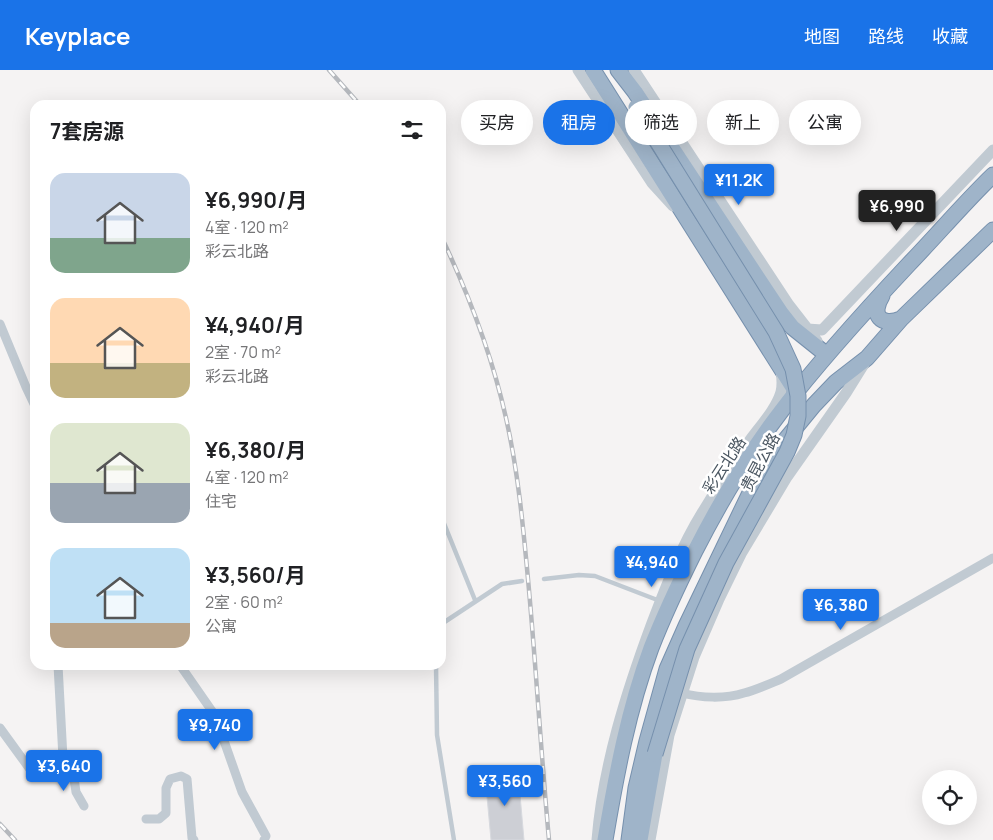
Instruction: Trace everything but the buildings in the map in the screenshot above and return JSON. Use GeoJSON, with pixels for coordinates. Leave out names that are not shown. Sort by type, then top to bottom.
{"type":"FeatureCollection","features":[{"type":"Feature","properties":{"kind":"highway"},"geometry":{"type":"LineString","coordinates":[[593,70],[796,392],[776,402]]}},
{"type":"Feature","properties":{"kind":"highway","name":"贵昆公路"},"geometry":{"type":"LineString","coordinates":[[611,70],[776,332],[792,368],[798,396],[798,416],[794,435],[787,452],[745,526],[687,649],[655,754],[640,840]]}},
{"type":"Feature","properties":{"kind":"highway"},"geometry":{"type":"LineString","coordinates":[[618,70],[635,92],[781,313],[800,328],[827,355]]}},
{"type":"Feature","properties":{"kind":"highway","name":"彩云北路"},"geometry":{"type":"LineString","coordinates":[[601,837],[633,706],[651,649],[673,595],[721,500],[743,464],[796,392],[886,288],[993,175]]}},
{"type":"Feature","properties":{"kind":"highway"},"geometry":{"type":"LineString","coordinates":[[629,840],[636,788],[667,669],[749,494],[782,444],[814,405],[836,382],[867,358],[901,320],[993,230]]}},
{"type":"Feature","properties":{"kind":"highway"},"geometry":{"type":"LineString","coordinates":[[886,288],[876,305],[876,312],[880,318],[888,322],[901,320]]}},
{"type":"Feature","properties":{"kind":"highway"},"geometry":{"type":"LineString","coordinates":[[764,339],[776,344],[784,344],[800,328]]}},
{"type":"Feature","properties":{"kind":"street"},"geometry":{"type":"LineString","coordinates":[[578,70],[652,183],[690,225]]}},
{"type":"Feature","properties":{"kind":"street"},"geometry":{"type":"LineString","coordinates":[[634,70],[783,297],[800,328],[822,330],[993,150]]}},
{"type":"Feature","properties":{"kind":"street"},"geometry":{"type":"LineString","coordinates":[[0,324],[30,395]]}},
{"type":"Feature","properties":{"kind":"street"},"geometry":{"type":"LineString","coordinates":[[650,840],[669,735],[697,649],[719,599],[741,554],[787,477],[846,393],[867,358]]}},
{"type":"Feature","properties":{"kind":"street"},"geometry":{"type":"LineString","coordinates":[[601,837],[599,816],[614,742],[636,666],[660,601],[701,515],[734,462],[776,402],[782,386],[781,366]]}},
{"type":"Feature","properties":{"kind":"street"},"geometry":{"type":"LineString","coordinates":[[682,693],[720,697],[744,694],[780,679],[993,558]]}},
{"type":"Feature","properties":{"kind":"street"},"geometry":{"type":"LineString","coordinates":[[58,670],[64,758]]}},
{"type":"Feature","properties":{"kind":"street"},"geometry":{"type":"LineString","coordinates":[[183,670],[221,724],[223,738],[242,792],[266,836],[264,840]]}},
{"type":"Feature","properties":{"kind":"street"},"geometry":{"type":"LineString","coordinates":[[0,728],[32,772],[64,758],[71,757],[76,792],[84,806]]}},
{"type":"Feature","properties":{"kind":"street"},"geometry":{"type":"LineString","coordinates":[[146,819],[159,819],[166,813],[166,788],[170,779],[181,776],[187,778],[192,838],[194,840]]}},
{"type":"Feature","properties":{"kind":"lane"},"geometry":{"type":"LineString","coordinates":[[446,528],[475,600]]}},
{"type":"Feature","properties":{"kind":"lane"},"geometry":{"type":"LineString","coordinates":[[544,580],[579,575],[595,576],[660,601]]}},
{"type":"Feature","properties":{"kind":"lane"},"geometry":{"type":"LineString","coordinates":[[446,621],[502,584],[522,581]]}},
{"type":"Feature","properties":{"kind":"lane"},"geometry":{"type":"LineString","coordinates":[[436,670],[437,735],[454,840]]}},
{"type":"Feature","properties":{"kind":"railway"},"geometry":{"type":"LineString","coordinates":[[329,70],[356,100]]}},
{"type":"Feature","properties":{"kind":"railway"},"geometry":{"type":"LineString","coordinates":[[446,247],[487,348],[506,418],[514,458],[528,579],[549,840]]}},
{"type":"Feature","properties":{"kind":"railway"},"geometry":{"type":"LineString","coordinates":[[0,824],[15,840]]}}]}
